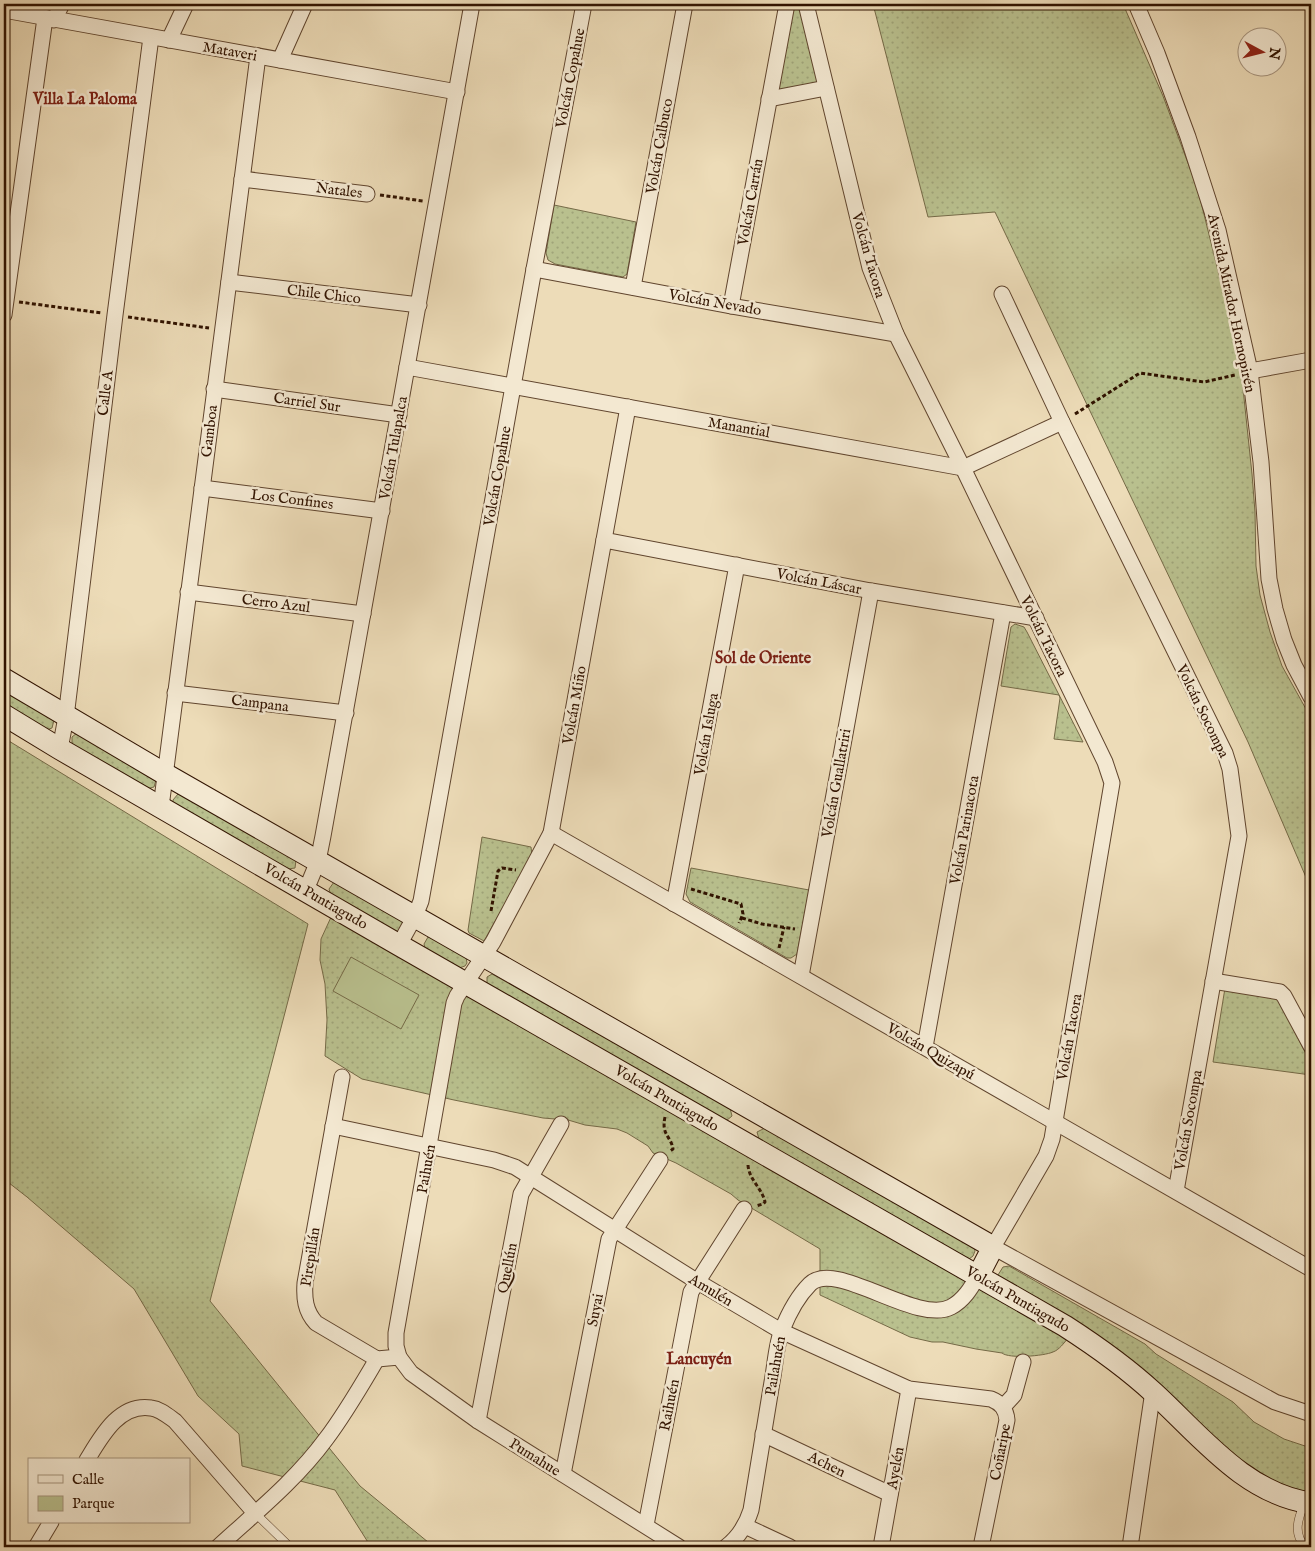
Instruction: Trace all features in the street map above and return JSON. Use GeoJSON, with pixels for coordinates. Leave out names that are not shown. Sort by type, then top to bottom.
{"type":"FeatureCollection","features":[{"type":"Feature","properties":{"kind":"main road","name":"Volcán Puntiagudo"},"geometry":{"type":"LineString","coordinates":[[4,679],[165,774],[994,1248]]}},
{"type":"Feature","properties":{"kind":"main road","name":"Volcán Puntiagudo"},"geometry":{"type":"LineString","coordinates":[[4,714],[60,749],[399,945],[737,1137],[1081,1336],[1153,1392],[1239,1472],[1271,1490],[1308,1502]]}},
{"type":"Feature","properties":{"kind":"main road"},"geometry":{"type":"LineString","coordinates":[[737,1137],[753,1111]]}},
{"type":"Feature","properties":{"kind":"main road","name":"Volcán Tacora"},"geometry":{"type":"LineString","coordinates":[[978,1276],[994,1248]]}},
{"type":"Feature","properties":{"kind":"street"},"geometry":{"type":"LineString","coordinates":[[4,314],[50,19],[62,4]]}},
{"type":"Feature","properties":{"kind":"street"},"geometry":{"type":"LineString","coordinates":[[169,40],[186,4]]}},
{"type":"Feature","properties":{"kind":"street"},"geometry":{"type":"LineString","coordinates":[[280,60],[305,4]]}},
{"type":"Feature","properties":{"kind":"street","name":"Volcán Tulapalca"},"geometry":{"type":"LineString","coordinates":[[306,890],[318,861],[346,713],[472,4]]}},
{"type":"Feature","properties":{"kind":"street","name":"Volcán Copahue"},"geometry":{"type":"LineString","coordinates":[[399,945],[421,901],[534,269],[584,4]]}},
{"type":"Feature","properties":{"kind":"street","name":"Volcán Calbuco"},"geometry":{"type":"LineString","coordinates":[[633,287],[685,4]]}},
{"type":"Feature","properties":{"kind":"street","name":"Volcán Carrán"},"geometry":{"type":"LineString","coordinates":[[731,306],[787,4]]}},
{"type":"Feature","properties":{"kind":"street","name":"Volcán Tacora"},"geometry":{"type":"LineString","coordinates":[[806,4],[870,268],[896,334],[1036,618],[1105,762],[1112,782],[1052,1139],[1046,1156],[994,1248]]}},
{"type":"Feature","properties":{"kind":"street","name":"Avenida Mirador Hornopirén"},"geometry":{"type":"LineString","coordinates":[[1136,4],[1157,54],[1204,184],[1218,230],[1250,371],[1261,462],[1268,580],[1284,640],[1294,665],[1311,697]]}},
{"type":"Feature","properties":{"kind":"street","name":"Mataveri"},"geometry":{"type":"LineString","coordinates":[[4,10],[457,92]]}},
{"type":"Feature","properties":{"kind":"street","name":"Calle A"},"geometry":{"type":"LineString","coordinates":[[60,749],[66,717],[113,324],[151,36]]}},
{"type":"Feature","properties":{"kind":"street","name":"Gamboa"},"geometry":{"type":"LineString","coordinates":[[161,807],[258,56]]}},
{"type":"Feature","properties":{"kind":"street"},"geometry":{"type":"LineString","coordinates":[[769,99],[826,88]]}},
{"type":"Feature","properties":{"kind":"street","name":"Natales"},"geometry":{"type":"LineString","coordinates":[[242,178],[367,194]]}},
{"type":"Feature","properties":{"kind":"street","name":"Volcán Nevado"},"geometry":{"type":"LineString","coordinates":[[534,269],[731,306],[896,334]]}},
{"type":"Feature","properties":{"kind":"street","name":"Chile Chico"},"geometry":{"type":"LineString","coordinates":[[229,282],[419,305]]}},
{"type":"Feature","properties":{"kind":"street","name":"Volcán Socompa"},"geometry":{"type":"LineString","coordinates":[[1002,294],[1062,422],[1225,753],[1230,769],[1239,836],[1176,1191]]}},
{"type":"Feature","properties":{"kind":"street"},"geometry":{"type":"LineString","coordinates":[[1250,371],[1311,360]]}},
{"type":"Feature","properties":{"kind":"street","name":"Manantial"},"geometry":{"type":"LineString","coordinates":[[407,367],[963,468]]}},
{"type":"Feature","properties":{"kind":"street","name":"Carriel Sur"},"geometry":{"type":"LineString","coordinates":[[214,389],[399,415]]}},
{"type":"Feature","properties":{"kind":"street","name":"Volcán Miño"},"geometry":{"type":"LineString","coordinates":[[466,983],[484,956],[552,833],[628,407]]}},
{"type":"Feature","properties":{"kind":"street"},"geometry":{"type":"LineString","coordinates":[[963,468],[1062,422]]}},
{"type":"Feature","properties":{"kind":"street","name":"Los Confines"},"geometry":{"type":"LineString","coordinates":[[202,488],[382,511]]}},
{"type":"Feature","properties":{"kind":"street","name":"Volcán Láscar"},"geometry":{"type":"LineString","coordinates":[[604,540],[871,591],[1036,618]]}},
{"type":"Feature","properties":{"kind":"street","name":"Volcán Isluga"},"geometry":{"type":"LineString","coordinates":[[674,904],[737,564]]}},
{"type":"Feature","properties":{"kind":"street","name":"Volcán Guallatriri"},"geometry":{"type":"LineString","coordinates":[[801,976],[871,591]]}},
{"type":"Feature","properties":{"kind":"street","name":"Cerro Azul"},"geometry":{"type":"LineString","coordinates":[[188,592],[364,614]]}},
{"type":"Feature","properties":{"kind":"street","name":"Volcán Parinacota"},"geometry":{"type":"LineString","coordinates":[[925,1047],[1003,613]]}},
{"type":"Feature","properties":{"kind":"street","name":"Campana"},"geometry":{"type":"LineString","coordinates":[[175,693],[346,713]]}},
{"type":"Feature","properties":{"kind":"street","name":"Volcán Quizapú"},"geometry":{"type":"LineString","coordinates":[[552,833],[1311,1269]]}},
{"type":"Feature","properties":{"kind":"street"},"geometry":{"type":"LineString","coordinates":[[1213,981],[1280,992],[1311,1046]]}},
{"type":"Feature","properties":{"kind":"street","name":"Paihuén"},"geometry":{"type":"LineString","coordinates":[[399,1358],[396,1346],[396,1333],[430,1147],[452,1012],[457,996],[466,983]]}},
{"type":"Feature","properties":{"kind":"street","name":"Pirepillán"},"geometry":{"type":"LineString","coordinates":[[342,1078],[305,1283],[306,1305],[316,1323],[377,1359]]}},
{"type":"Feature","properties":{"kind":"street","name":"Quellún"},"geometry":{"type":"LineString","coordinates":[[478,1421],[521,1194],[561,1124]]}},
{"type":"Feature","properties":{"kind":"street"},"geometry":{"type":"LineString","coordinates":[[333,1126],[430,1147]]}},
{"type":"Feature","properties":{"kind":"street","name":"Amulén"},"geometry":{"type":"LineString","coordinates":[[430,1147],[494,1160],[515,1167],[698,1282],[781,1331],[909,1389],[991,1399],[998,1402],[1003,1408]]}},
{"type":"Feature","properties":{"kind":"street","name":"Suyai"},"geometry":{"type":"LineString","coordinates":[[563,1474],[609,1239],[660,1160]]}},
{"type":"Feature","properties":{"kind":"street","name":"Raihuén"},"geometry":{"type":"LineString","coordinates":[[646,1525],[692,1292],[744,1209]]}},
{"type":"Feature","properties":{"kind":"street","name":"Volcán Puntiagudo"},"geometry":{"type":"LineString","coordinates":[[994,1248],[1275,1402],[1311,1414]]}},
{"type":"Feature","properties":{"kind":"street","name":"Pailahuén"},"geometry":{"type":"LineString","coordinates":[[726,1547],[740,1535],[751,1510],[781,1331],[802,1292],[815,1280],[831,1279],[855,1285],[915,1307],[938,1311],[951,1307],[960,1301],[978,1276]]}},
{"type":"Feature","properties":{"kind":"street"},"geometry":{"type":"LineString","coordinates":[[218,1547],[310,1459],[351,1402],[377,1359],[399,1358]]}},
{"type":"Feature","properties":{"kind":"street","name":"Pumahue"},"geometry":{"type":"LineString","coordinates":[[399,1358],[411,1373],[478,1421],[679,1547]]}},
{"type":"Feature","properties":{"kind":"street","name":"Coñaripe"},"geometry":{"type":"LineString","coordinates":[[981,1547],[1007,1420],[1003,1408],[1014,1395],[1022,1362]]}},
{"type":"Feature","properties":{"kind":"street","name":"Ayelén"},"geometry":{"type":"LineString","coordinates":[[881,1547],[909,1389]]}},
{"type":"Feature","properties":{"kind":"street"},"geometry":{"type":"LineString","coordinates":[[1130,1547],[1153,1392]]}},
{"type":"Feature","properties":{"kind":"street"},"geometry":{"type":"LineString","coordinates":[[88,1458],[105,1433],[123,1414],[133,1408],[152,1408],[175,1421],[255,1513]]}},
{"type":"Feature","properties":{"kind":"street","name":"Achen"},"geometry":{"type":"LineString","coordinates":[[763,1434],[890,1494]]}},
{"type":"Feature","properties":{"kind":"street"},"geometry":{"type":"LineString","coordinates":[[36,1547],[49,1524]]}},
{"type":"Feature","properties":{"kind":"street"},"geometry":{"type":"LineString","coordinates":[[745,1526],[790,1547]]}},
{"type":"Feature","properties":{"kind":"lane"},"geometry":{"type":"LineString","coordinates":[[1305,1547],[1298,1535],[1297,1525],[1308,1502]]}},
{"type":"Feature","properties":{"kind":"lane"},"geometry":{"type":"LineString","coordinates":[[255,1513],[290,1547]]}},
{"type":"Feature","properties":{"kind":"path","name":"Natales"},"geometry":{"type":"LineString","coordinates":[[367,194],[436,202]]}},
{"type":"Feature","properties":{"kind":"path"},"geometry":{"type":"LineString","coordinates":[[1062,422],[1140,373],[1204,382],[1250,371]]}},
{"type":"Feature","properties":{"kind":"path"},"geometry":{"type":"LineString","coordinates":[[678,885],[741,904],[744,909],[742,918],[732,937]]}},
{"type":"Feature","properties":{"kind":"path"},"geometry":{"type":"LineString","coordinates":[[742,918],[762,924],[810,932]]}},
{"type":"Feature","properties":{"kind":"path"},"geometry":{"type":"LineString","coordinates":[[660,1160],[673,1149],[664,1128],[665,1115]]}},
{"type":"Feature","properties":{"kind":"path"},"geometry":{"type":"LineString","coordinates":[[744,1209],[765,1202],[748,1171],[748,1162]]}},
{"type":"Feature","properties":{"kind":"green space"},"geometry":{"type":"Polygon","coordinates":[[[793,4],[800,4],[818,82],[816,84],[781,90],[778,89],[793,4]]]}},
{"type":"Feature","properties":{"kind":"green space"},"geometry":{"type":"Polygon","coordinates":[[[873,4],[1123,4],[1163,96],[1198,190],[1240,360],[1252,474],[1256,566],[1260,595],[1282,666],[1311,718],[1311,889],[1248,742],[995,212],[928,217],[873,4]]]}},
{"type":"Feature","properties":{"kind":"green space"},"geometry":{"type":"Polygon","coordinates":[[[554,205],[636,222],[627,274],[623,277],[555,264],[548,260],[546,253],[554,205]]]}},
{"type":"Feature","properties":{"kind":"green space"},"geometry":{"type":"Polygon","coordinates":[[[1015,624],[1024,627],[1027,632],[1083,742],[1054,739],[1059,695],[1001,686],[1011,627],[1015,624]]]}},
{"type":"Feature","properties":{"kind":"green space"},"geometry":{"type":"Polygon","coordinates":[[[4,688],[54,720],[52,728],[46,730],[4,705],[4,688]]]}},
{"type":"Feature","properties":{"kind":"green space"},"geometry":{"type":"Polygon","coordinates":[[[77,733],[156,780],[154,787],[146,789],[74,746],[72,737],[77,733]]]}},
{"type":"Feature","properties":{"kind":"green space"},"geometry":{"type":"Polygon","coordinates":[[[4,738],[308,924],[210,1301],[360,1486],[434,1547],[371,1547],[335,1490],[242,1466],[239,1434],[198,1396],[134,1289],[4,1179],[4,738]]]}},
{"type":"Feature","properties":{"kind":"green space"},"geometry":{"type":"Polygon","coordinates":[[[178,794],[184,794],[296,860],[295,868],[288,869],[173,804],[173,800],[178,794]]]}},
{"type":"Feature","properties":{"kind":"green space"},"geometry":{"type":"Polygon","coordinates":[[[482,837],[531,847],[532,856],[484,941],[469,933],[468,930],[482,837]]]}},
{"type":"Feature","properties":{"kind":"green space"},"geometry":{"type":"Polygon","coordinates":[[[691,868],[809,890],[797,954],[787,958],[690,902],[686,894],[691,868]]]}},
{"type":"Feature","properties":{"kind":"green space"},"geometry":{"type":"Polygon","coordinates":[[[334,882],[405,923],[398,932],[394,931],[331,895],[329,889],[334,882]]]}},
{"type":"Feature","properties":{"kind":"green space"},"geometry":{"type":"Polygon","coordinates":[[[332,915],[1068,1338],[1053,1352],[1035,1356],[1012,1356],[910,1337],[820,1295],[820,1249],[731,1194],[676,1163],[653,1153],[648,1146],[627,1133],[617,1129],[585,1125],[558,1117],[555,1119],[543,1118],[454,1100],[362,1079],[325,1056],[327,1020],[325,984],[320,960],[321,939],[332,915]]]}},
{"type":"Feature","properties":{"kind":"green space"},"geometry":{"type":"Polygon","coordinates":[[[428,937],[432,937],[466,957],[467,963],[465,966],[459,968],[425,948],[424,944],[428,937]]]}},
{"type":"Feature","properties":{"kind":"green space"},"geometry":{"type":"Polygon","coordinates":[[[351,957],[419,995],[401,1029],[333,991],[351,957]]]}},
{"type":"Feature","properties":{"kind":"green space"},"geometry":{"type":"Polygon","coordinates":[[[492,974],[730,1108],[732,1116],[726,1121],[487,985],[487,977],[492,974]]]}},
{"type":"Feature","properties":{"kind":"green space"},"geometry":{"type":"Polygon","coordinates":[[[1225,988],[1277,996],[1311,1064],[1311,1075],[1213,1062],[1225,988]]]}},
{"type":"Feature","properties":{"kind":"green space"},"geometry":{"type":"Polygon","coordinates":[[[765,1128],[974,1247],[973,1256],[969,1259],[759,1139],[757,1132],[765,1128]]]}},
{"type":"Feature","properties":{"kind":"green space"},"geometry":{"type":"Polygon","coordinates":[[[1009,1266],[1145,1344],[1156,1354],[1233,1402],[1254,1422],[1284,1439],[1311,1448],[1311,1494],[1296,1491],[1260,1477],[1000,1278],[998,1275],[1003,1267],[1009,1266]]]}},
{"type":"Feature","properties":{"kind":"green space"},"geometry":{"type":"Polygon","coordinates":[[[1310,1510],[1311,1538],[1310,1539],[1306,1532],[1310,1510]]]}},
{"type":"Feature","properties":{"kind":"district","name":"Villa La Paloma"},"geometry":{"type":"Point","coordinates":[85,98]}},
{"type":"Feature","properties":{"kind":"district","name":"Sol de Oriente"},"geometry":{"type":"Point","coordinates":[763,657]}},
{"type":"Feature","properties":{"kind":"district","name":"Lancuyén"},"geometry":{"type":"Point","coordinates":[699,1358]}}]}
